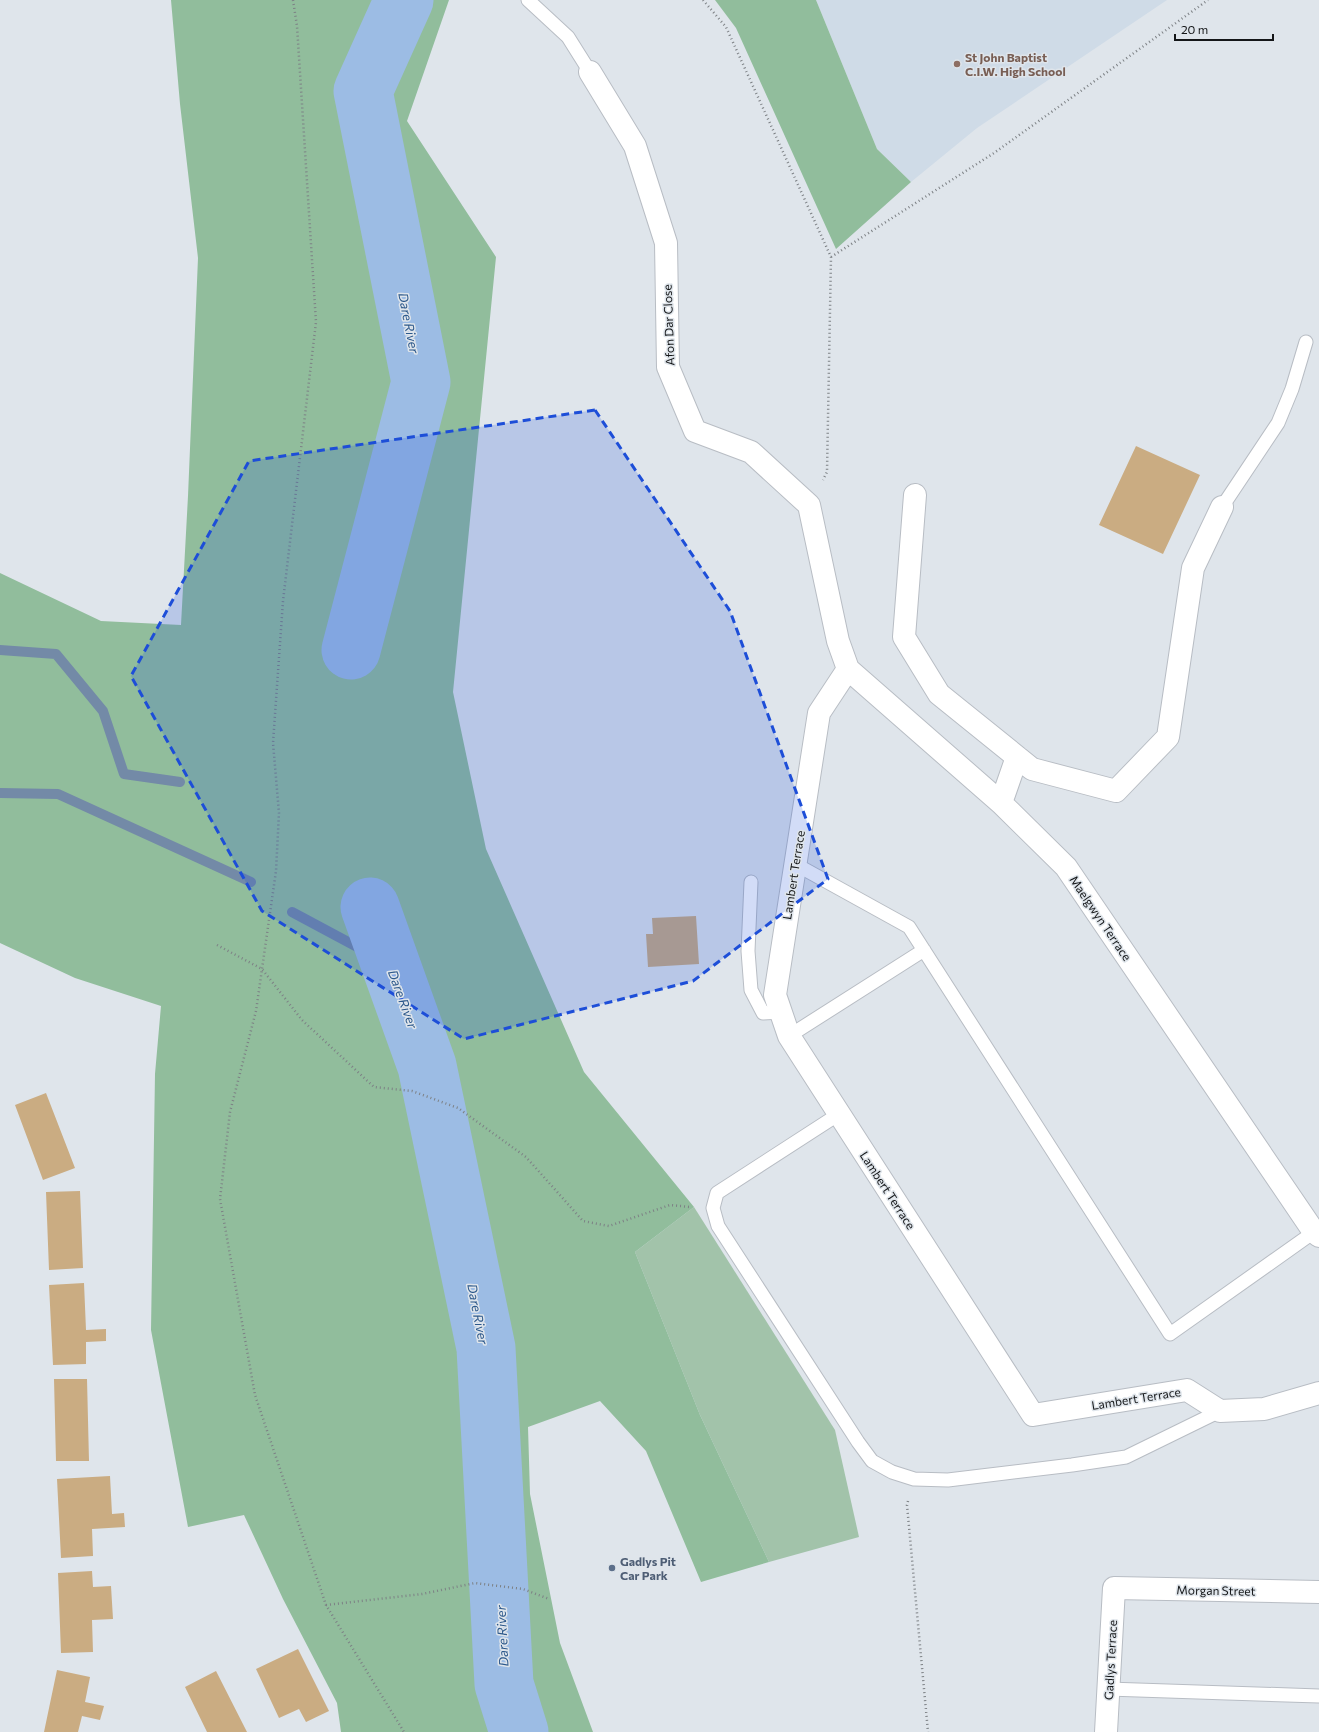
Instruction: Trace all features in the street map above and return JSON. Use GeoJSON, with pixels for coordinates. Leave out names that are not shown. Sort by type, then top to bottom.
{"type":"FeatureCollection","features":[{"type":"Feature","properties":{"kind":"street","name":"Afon Dar Close"},"geometry":{"type":"LineString","coordinates":[[590,72],[634,146],[666,243],[668,367],[695,431],[751,452],[809,505]]}},
{"type":"Feature","properties":{"kind":"street"},"geometry":{"type":"LineString","coordinates":[[915,495],[904,637],[939,694],[1032,769],[1116,791],[1168,737],[1193,568],[1222,507]]}},
{"type":"Feature","properties":{"kind":"street","name":"Maelgwyn Terrace"},"geometry":{"type":"LineString","coordinates":[[809,505],[838,641],[848,669],[1001,803],[1066,867],[1317,1234]]}},
{"type":"Feature","properties":{"kind":"street","name":"Lambert Terrace"},"geometry":{"type":"LineString","coordinates":[[848,669],[819,713],[775,995],[789,1036],[1033,1415],[1187,1390],[1220,1411]]}},
{"type":"Feature","properties":{"kind":"street"},"geometry":{"type":"LineString","coordinates":[[1001,803],[1017,757]]}},
{"type":"Feature","properties":{"kind":"street"},"geometry":{"type":"LineString","coordinates":[[1220,1411],[1264,1409],[1319,1393]]}},
{"type":"Feature","properties":{"kind":"street","name":"Morgan Street"},"geometry":{"type":"LineString","coordinates":[[1114,1588],[1319,1592]]}},
{"type":"Feature","properties":{"kind":"street","name":"Gadlys Terrace"},"geometry":{"type":"LineString","coordinates":[[1106,1732],[1114,1588]]}},
{"type":"Feature","properties":{"kind":"lane"},"geometry":{"type":"LineString","coordinates":[[528,0],[568,37],[590,72]]}},
{"type":"Feature","properties":{"kind":"lane"},"geometry":{"type":"LineString","coordinates":[[1222,507],[1278,423],[1292,389],[1306,342]]}},
{"type":"Feature","properties":{"kind":"lane"},"geometry":{"type":"LineString","coordinates":[[795,864],[909,927],[1170,1334],[1317,1234]]}},
{"type":"Feature","properties":{"kind":"lane"},"geometry":{"type":"LineString","coordinates":[[751,882],[748,951],[751,990],[763,1014],[781,1012]]}},
{"type":"Feature","properties":{"kind":"lane"},"geometry":{"type":"LineString","coordinates":[[789,1036],[924,950]]}},
{"type":"Feature","properties":{"kind":"lane"},"geometry":{"type":"LineString","coordinates":[[839,1114],[717,1194],[713,1208],[718,1226],[858,1442],[872,1461],[892,1472],[914,1480],[948,1480],[1072,1465],[1126,1456],[1220,1411]]}},
{"type":"Feature","properties":{"kind":"lane"},"geometry":{"type":"LineString","coordinates":[[1108,1689],[1319,1696]]}},
{"type":"Feature","properties":{"kind":"path"},"geometry":{"type":"LineString","coordinates":[[293,0],[297,26],[316,322],[283,601],[273,743],[279,813],[276,871],[256,1011],[230,1112],[220,1199],[255,1395],[326,1605],[404,1732]]}},
{"type":"Feature","properties":{"kind":"path"},"geometry":{"type":"LineString","coordinates":[[704,0],[726,27],[831,256],[827,472],[809,505]]}},
{"type":"Feature","properties":{"kind":"path"},"geometry":{"type":"LineString","coordinates":[[831,256],[994,153],[1208,0]]}},
{"type":"Feature","properties":{"kind":"path"},"geometry":{"type":"LineString","coordinates":[[217,945],[262,969],[302,1020],[374,1087],[412,1091],[458,1108],[526,1157],[583,1221],[609,1226],[670,1205],[713,1208]]}},
{"type":"Feature","properties":{"kind":"path"},"geometry":{"type":"LineString","coordinates":[[914,1480],[907,1506],[928,1732]]}},
{"type":"Feature","properties":{"kind":"path"},"geometry":{"type":"LineString","coordinates":[[326,1605],[422,1594],[475,1583],[523,1590],[549,1599]]}},
{"type":"Feature","properties":{"kind":"highlighted area"},"geometry":{"type":"Polygon","coordinates":[[[595,410],[730,611],[828,879],[693,981],[464,1039],[262,911],[131,676],[249,461],[595,410]]]}},
{"type":"Feature","properties":{"kind":"shaded area","name":"St John Baptist C.I.W. High School"},"geometry":{"type":"Polygon","coordinates":[[[816,0],[1167,0],[977,128],[911,182],[877,149],[816,0]]]}},
{"type":"Feature","properties":{"kind":"green space"},"geometry":{"type":"Polygon","coordinates":[[[171,0],[449,0],[407,121],[496,257],[453,692],[486,849],[584,1072],[694,1207],[635,1252],[700,1415],[769,1562],[701,1582],[646,1451],[600,1401],[528,1427],[530,1494],[560,1643],[593,1732],[341,1732],[337,1703],[283,1599],[244,1515],[188,1527],[151,1330],[155,1074],[161,1006],[75,978],[0,943],[0,573],[101,621],[181,625],[198,258],[180,104],[171,0]]]}},
{"type":"Feature","properties":{"kind":"green space"},"geometry":{"type":"Polygon","coordinates":[[[715,0],[816,0],[877,149],[911,182],[836,249],[736,28],[715,0]]]}},
{"type":"Feature","properties":{"kind":"green space"},"geometry":{"type":"Polygon","coordinates":[[[694,1207],[835,1430],[859,1537],[769,1562],[700,1415],[635,1252],[694,1207]]]}},
{"type":"Feature","properties":{"kind":"building"},"geometry":{"type":"Polygon","coordinates":[[[1136,446],[1200,475],[1163,554],[1099,525],[1136,446]]]}},
{"type":"Feature","properties":{"kind":"building"},"geometry":{"type":"Polygon","coordinates":[[[696,916],[699,964],[648,967],[646,934],[653,934],[652,918],[696,916]]]}},
{"type":"Feature","properties":{"kind":"building"},"geometry":{"type":"Polygon","coordinates":[[[46,1093],[75,1168],[43,1180],[15,1105],[46,1093]]]}},
{"type":"Feature","properties":{"kind":"building"},"geometry":{"type":"Polygon","coordinates":[[[80,1191],[83,1268],[49,1270],[46,1192],[80,1191]]]}},
{"type":"Feature","properties":{"kind":"building"},"geometry":{"type":"Polygon","coordinates":[[[84,1283],[86,1330],[106,1329],[106,1341],[86,1342],[86,1364],[53,1365],[49,1285],[84,1283]]]}},
{"type":"Feature","properties":{"kind":"building"},"geometry":{"type":"Polygon","coordinates":[[[54,1379],[87,1379],[89,1461],[56,1461],[54,1379]]]}},
{"type":"Feature","properties":{"kind":"building"},"geometry":{"type":"Polygon","coordinates":[[[110,1476],[112,1514],[124,1513],[125,1527],[92,1529],[93,1556],[61,1558],[57,1479],[110,1476]]]}},
{"type":"Feature","properties":{"kind":"building"},"geometry":{"type":"Polygon","coordinates":[[[92,1571],[93,1587],[111,1586],[113,1619],[92,1620],[93,1652],[61,1653],[58,1573],[92,1571]]]}},
{"type":"Feature","properties":{"kind":"building"},"geometry":{"type":"Polygon","coordinates":[[[298,1649],[329,1711],[306,1722],[299,1709],[279,1718],[256,1669],[298,1649]]]}},
{"type":"Feature","properties":{"kind":"building"},"geometry":{"type":"Polygon","coordinates":[[[57,1670],[90,1677],[85,1702],[104,1706],[100,1720],[82,1716],[78,1732],[44,1732],[57,1670]]]}},
{"type":"Feature","properties":{"kind":"building"},"geometry":{"type":"Polygon","coordinates":[[[216,1671],[247,1732],[207,1732],[185,1687],[216,1671]]]}},
{"type":"Feature","properties":{"kind":"waterway","name":"Dare River"},"geometry":{"type":"LineString","coordinates":[[351,650],[421,382],[363,91],[404,0]]}},
{"type":"Feature","properties":{"kind":"waterway"},"geometry":{"type":"LineString","coordinates":[[0,650],[56,654],[103,711],[124,774],[180,782]]}},
{"type":"Feature","properties":{"kind":"waterway"},"geometry":{"type":"LineString","coordinates":[[0,793],[58,794],[251,882]]}},
{"type":"Feature","properties":{"kind":"waterway","name":"Dare River"},"geometry":{"type":"LineString","coordinates":[[370,907],[427,1066],[486,1348],[504,1684],[519,1732]]}},
{"type":"Feature","properties":{"kind":"waterway"},"geometry":{"type":"LineString","coordinates":[[292,912],[391,965]]}},
{"type":"Feature","properties":{"kind":"place","name":"St John Baptist C.I.W. High School"},"geometry":{"type":"Point","coordinates":[957,64]}},
{"type":"Feature","properties":{"kind":"place","name":"Gadlys Pit Car Park"},"geometry":{"type":"Point","coordinates":[612,1568]}}]}
